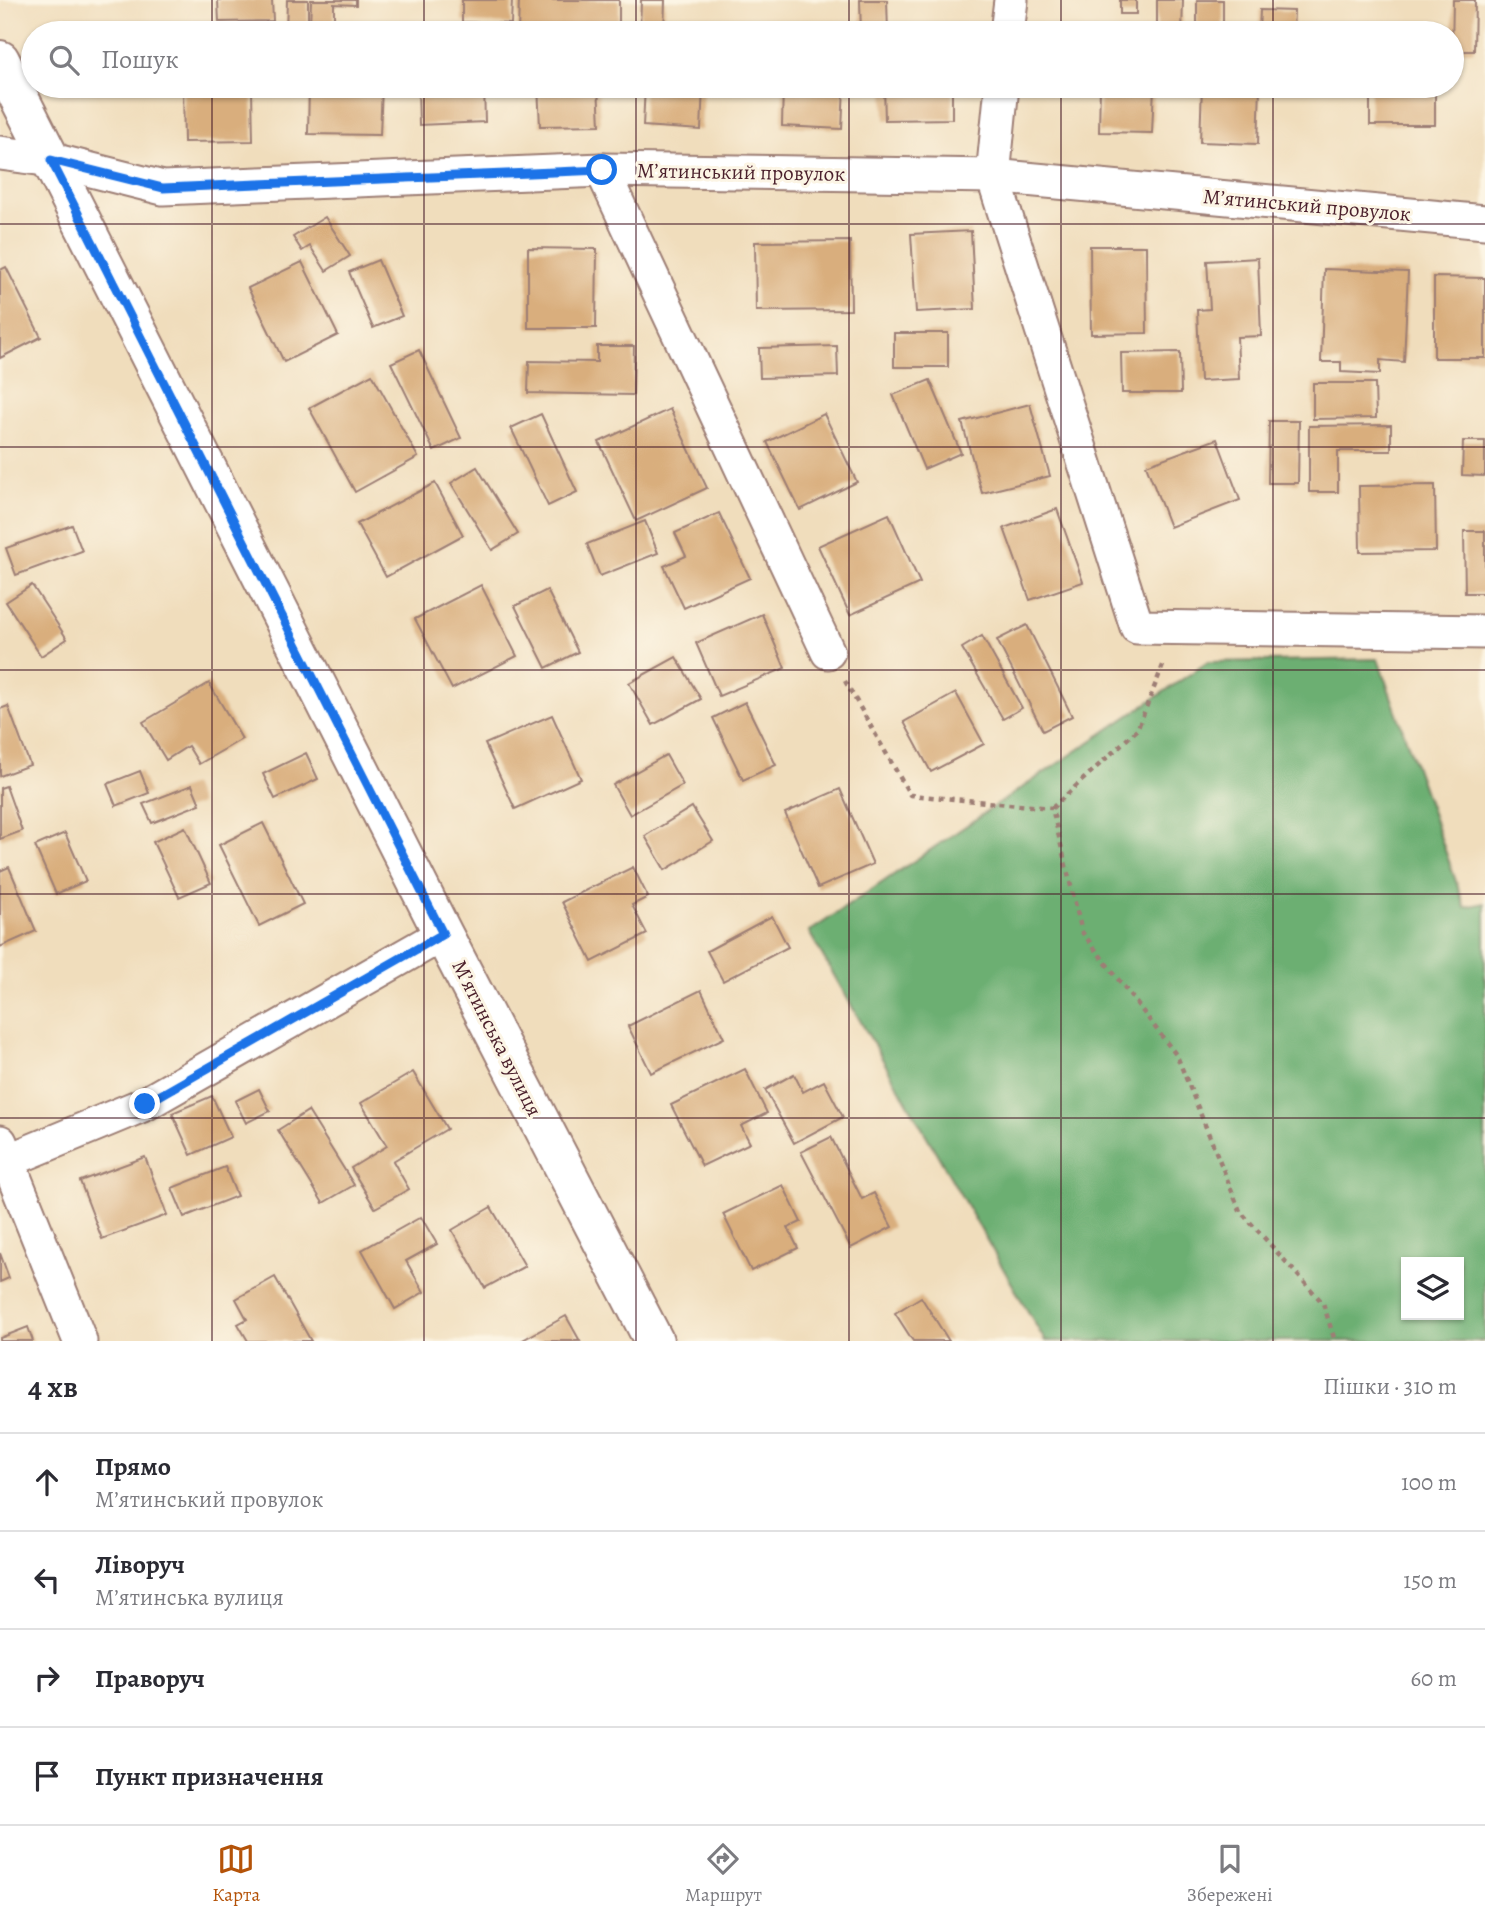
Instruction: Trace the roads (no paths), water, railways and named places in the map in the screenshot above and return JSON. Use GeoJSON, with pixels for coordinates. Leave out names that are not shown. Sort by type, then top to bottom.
{"type":"FeatureCollection","features":[{"type":"Feature","properties":{"kind":"street"},"geometry":{"type":"LineString","coordinates":[[1008,21],[1011,0]]}},
{"type":"Feature","properties":{"kind":"street","name":"Мʼятинська вулиця"},"geometry":{"type":"LineString","coordinates":[[0,60],[443,934],[654,1341]]}},
{"type":"Feature","properties":{"kind":"street"},"geometry":{"type":"LineString","coordinates":[[1001,98],[993,176],[1138,627],[1485,632]]}},
{"type":"Feature","properties":{"kind":"street","name":"Мʼятинський провулок"},"geometry":{"type":"LineString","coordinates":[[0,153],[51,160],[163,188],[602,170],[993,176],[1485,222]]}},
{"type":"Feature","properties":{"kind":"street"},"geometry":{"type":"LineString","coordinates":[[602,170],[828,652]]}},
{"type":"Feature","properties":{"kind":"street"},"geometry":{"type":"LineString","coordinates":[[80,1341],[3,1156],[145,1104],[443,934]]}}]}
